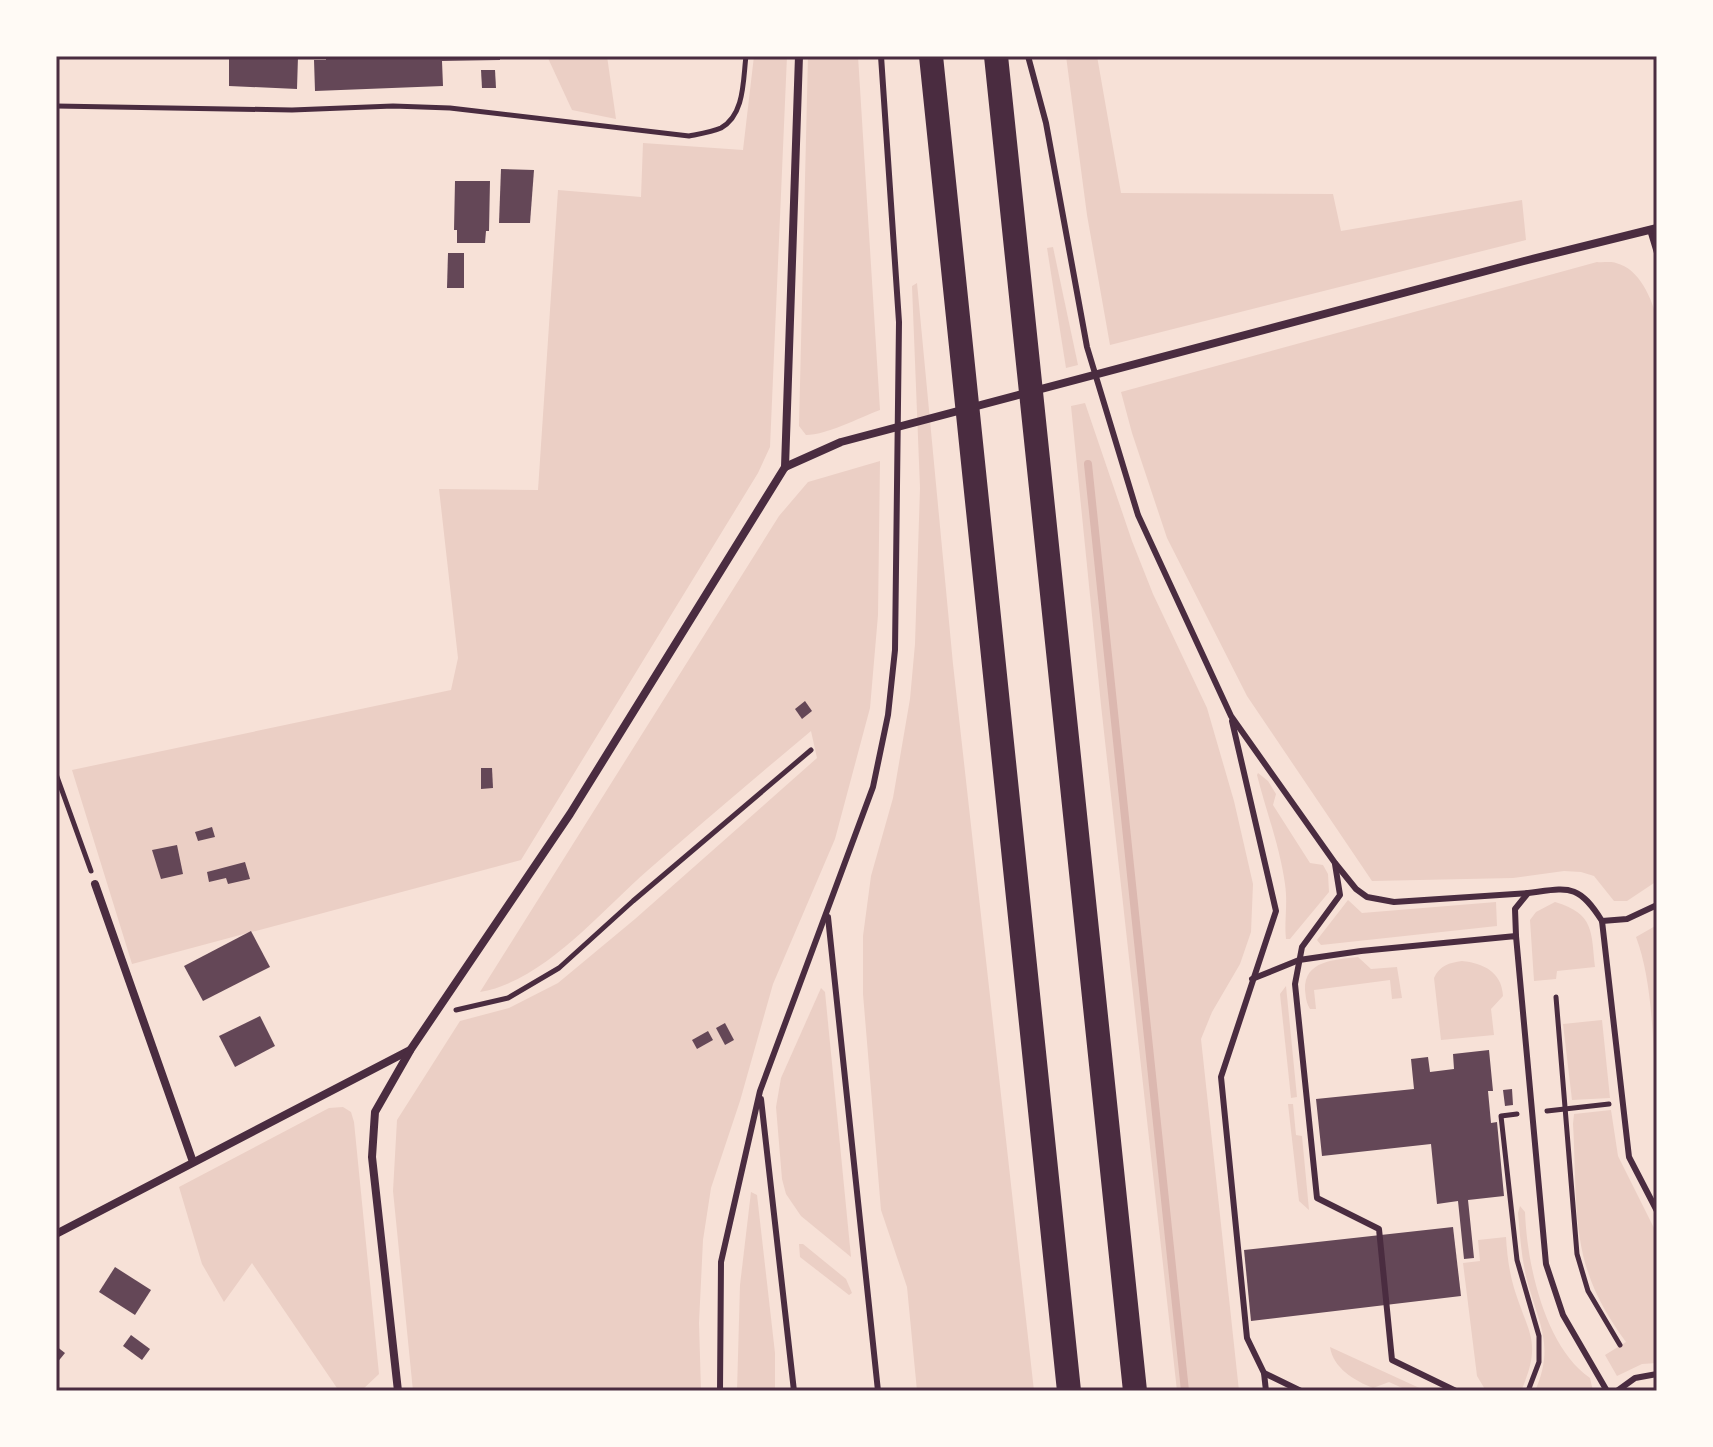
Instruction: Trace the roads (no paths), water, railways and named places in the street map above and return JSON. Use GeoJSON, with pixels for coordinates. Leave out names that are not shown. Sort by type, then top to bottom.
{"type":"FeatureCollection","features":[{"type":"Feature","properties":{"kind":"highway"},"geometry":{"type":"LineString","coordinates":[[931,56],[1069,1391]]}},
{"type":"Feature","properties":{"kind":"highway"},"geometry":{"type":"LineString","coordinates":[[996,56],[1135,1391]]}},
{"type":"Feature","properties":{"kind":"street"},"geometry":{"type":"LineString","coordinates":[[398,1391],[372,1157],[375,1112],[411,1049],[570,814],[785,467],[799,56]]}},
{"type":"Feature","properties":{"kind":"street"},"geometry":{"type":"LineString","coordinates":[[785,467],[841,442],[1653,229]]}},
{"type":"Feature","properties":{"kind":"street"},"geometry":{"type":"LineString","coordinates":[[95,884],[193,1162]]}},
{"type":"Feature","properties":{"kind":"street"},"geometry":{"type":"LineString","coordinates":[[56,1234],[411,1049]]}},
{"type":"Feature","properties":{"kind":"lane"},"geometry":{"type":"LineString","coordinates":[[720,1391],[721,1262],[760,1091],[873,787],[888,715],[895,650],[899,322],[881,56]]}},
{"type":"Feature","properties":{"kind":"lane"},"geometry":{"type":"LineString","coordinates":[[1028,56],[1046,123],[1087,347],[1138,515],[1231,716],[1335,863],[1356,889],[1367,897],[1378,901],[1407,902],[1565,888],[1588,899],[1602,921],[1629,1157],[1657,1211]]}},
{"type":"Feature","properties":{"kind":"lane"},"geometry":{"type":"LineString","coordinates":[[1653,229],[1657,253]]}},
{"type":"Feature","properties":{"kind":"lane"},"geometry":{"type":"LineString","coordinates":[[1231,716],[1276,911],[1221,1077],[1247,1338],[1264,1373],[1266,1391]]}},
{"type":"Feature","properties":{"kind":"lane"},"geometry":{"type":"LineString","coordinates":[[1335,863],[1340,895],[1306,939],[1295,984],[1317,1198],[1379,1229],[1392,1360],[1456,1391]]}},
{"type":"Feature","properties":{"kind":"lane"},"geometry":{"type":"LineString","coordinates":[[1528,893],[1515,909],[1516,936],[1546,1264],[1563,1315],[1607,1391]]}},
{"type":"Feature","properties":{"kind":"lane"},"geometry":{"type":"LineString","coordinates":[[1602,921],[1627,919],[1657,905]]}},
{"type":"Feature","properties":{"kind":"lane"},"geometry":{"type":"LineString","coordinates":[[828,913],[878,1391]]}},
{"type":"Feature","properties":{"kind":"lane"},"geometry":{"type":"LineString","coordinates":[[1252,979],[1299,960],[1516,936]]}},
{"type":"Feature","properties":{"kind":"lane"},"geometry":{"type":"LineString","coordinates":[[760,1091],[793,1390]]}},
{"type":"Feature","properties":{"kind":"lane"},"geometry":{"type":"LineString","coordinates":[[1264,1373],[1301,1391]]}},
{"type":"Feature","properties":{"kind":"lane"},"geometry":{"type":"LineString","coordinates":[[1617,1391],[1635,1378],[1657,1374]]}},
{"type":"Feature","properties":{"kind":"waterway"},"geometry":{"type":"LineString","coordinates":[[1088,464],[1185,1391]]}}]}
